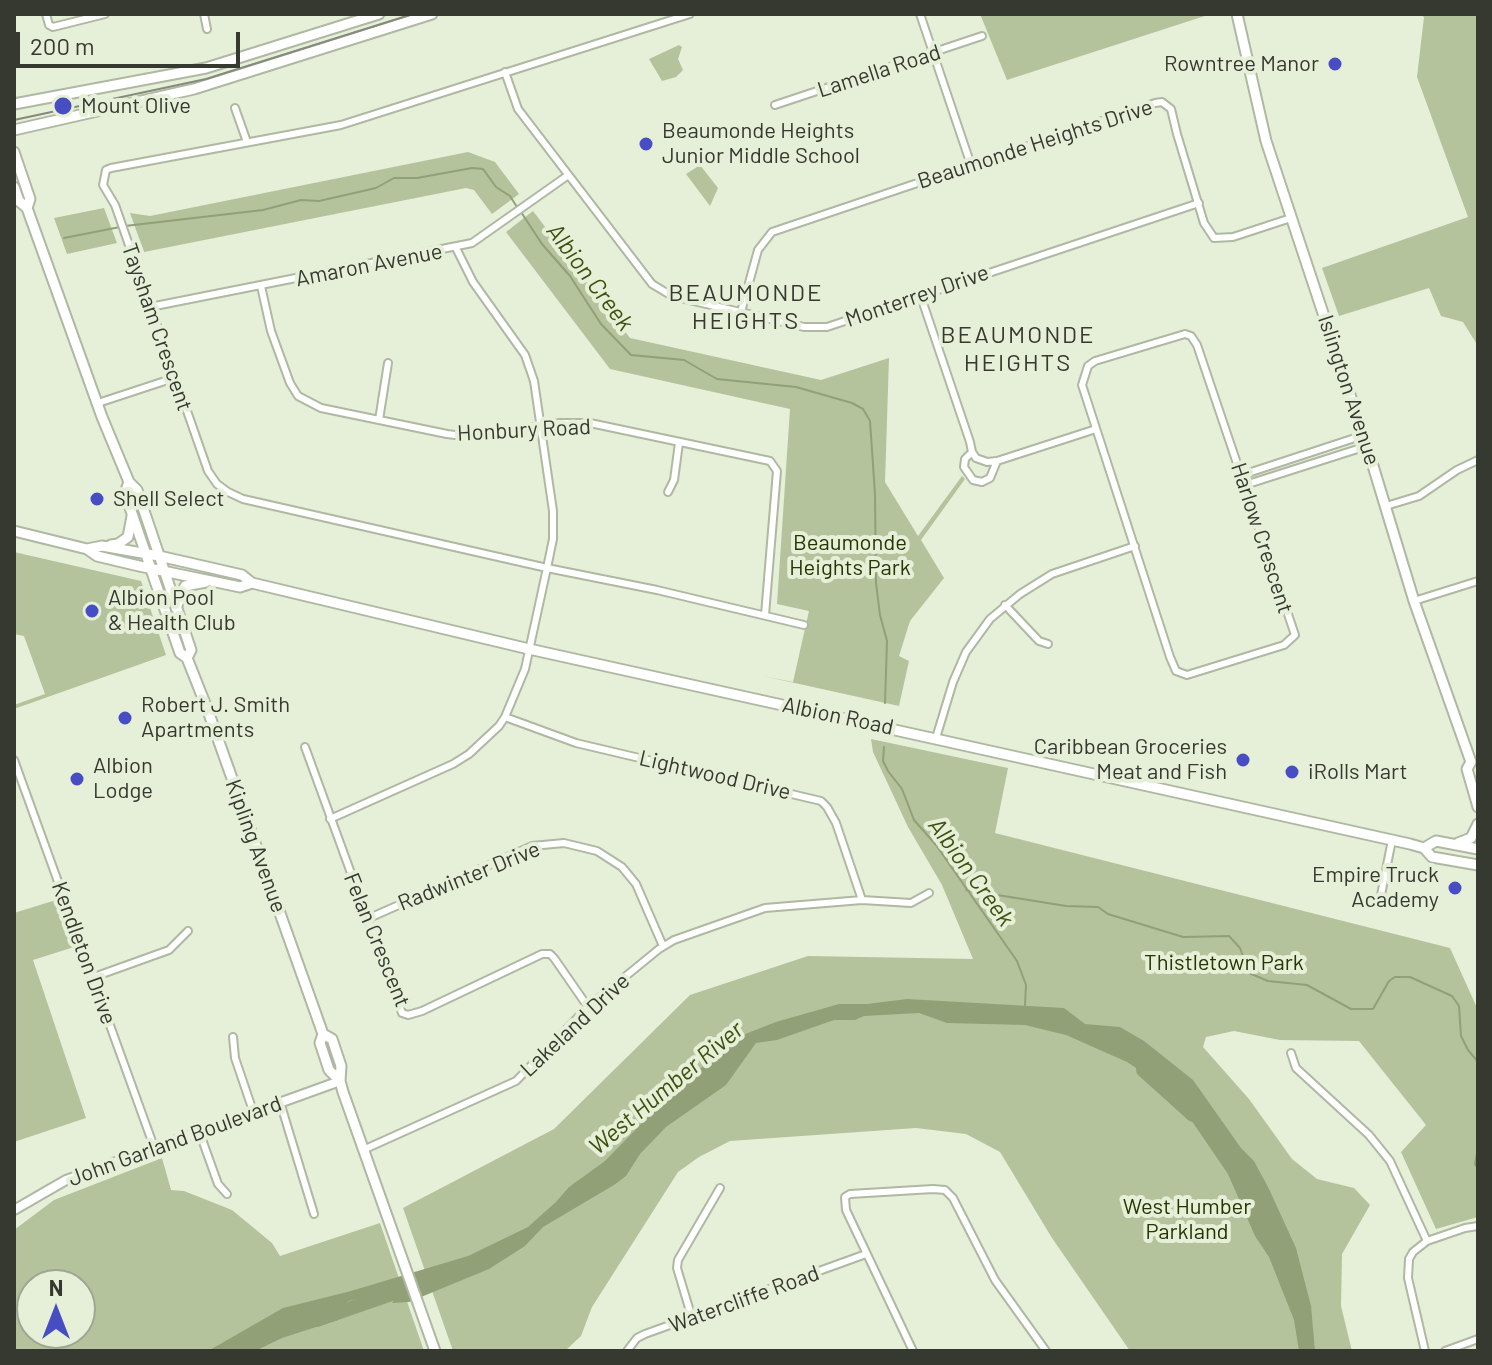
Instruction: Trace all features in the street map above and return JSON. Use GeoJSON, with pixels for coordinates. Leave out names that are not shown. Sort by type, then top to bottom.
{"type":"FeatureCollection","features":[{"type":"Feature","properties":{"kind":"main road"},"geometry":{"type":"LineString","coordinates":[[14,104],[206,68],[379,14]]}},
{"type":"Feature","properties":{"kind":"main road"},"geometry":{"type":"LineString","coordinates":[[14,130],[194,89],[432,14]]}},
{"type":"Feature","properties":{"kind":"main road","name":"Islington Avenue"},"geometry":{"type":"LineString","coordinates":[[1237,14],[1266,141],[1364,435],[1414,601],[1472,761],[1467,769],[1478,807]]}},
{"type":"Feature","properties":{"kind":"main road","name":"Kipling Avenue"},"geometry":{"type":"LineString","coordinates":[[14,152],[30,199],[27,208]]}},
{"type":"Feature","properties":{"kind":"main road","name":"Kipling Avenue"},"geometry":{"type":"LineString","coordinates":[[14,187],[19,201],[27,208],[129,482],[137,490],[191,650],[187,658]]}},
{"type":"Feature","properties":{"kind":"main road","name":"Kipling Avenue"},"geometry":{"type":"LineString","coordinates":[[129,482],[125,493],[180,653],[187,658],[323,1034],[320,1043],[329,1070],[340,1081],[435,1351]]}},
{"type":"Feature","properties":{"kind":"main road"},"geometry":{"type":"LineString","coordinates":[[102,546],[118,544],[128,537],[132,512]]}},
{"type":"Feature","properties":{"kind":"main road","name":"Albion Road"},"geometry":{"type":"LineString","coordinates":[[14,531],[87,549],[97,556],[209,581],[240,587],[252,583]]}},
{"type":"Feature","properties":{"kind":"main road","name":"Albion Road"},"geometry":{"type":"LineString","coordinates":[[87,549],[102,546],[146,553],[242,575],[252,583],[529,649],[1392,840],[1424,848],[1432,857],[1478,865]]}},
{"type":"Feature","properties":{"kind":"main road"},"geometry":{"type":"LineString","coordinates":[[176,608],[185,586],[209,581]]}},
{"type":"Feature","properties":{"kind":"main road"},"geometry":{"type":"LineString","coordinates":[[1455,845],[1471,838],[1478,824]]}},
{"type":"Feature","properties":{"kind":"main road","name":"Albion Road"},"geometry":{"type":"LineString","coordinates":[[1424,848],[1436,841],[1478,849]]}},
{"type":"Feature","properties":{"kind":"street"},"geometry":{"type":"LineString","coordinates":[[46,14],[49,25],[53,27],[105,14]]}},
{"type":"Feature","properties":{"kind":"street"},"geometry":{"type":"LineString","coordinates":[[204,14],[207,29]]}},
{"type":"Feature","properties":{"kind":"street","name":"Taysham Crescent"},"geometry":{"type":"LineString","coordinates":[[690,14],[341,125],[106,170],[103,185],[117,212],[208,471],[217,484],[228,492],[243,499],[804,625]]}},
{"type":"Feature","properties":{"kind":"street"},"geometry":{"type":"LineString","coordinates":[[920,14],[971,165]]}},
{"type":"Feature","properties":{"kind":"street","name":"Lamella Road"},"geometry":{"type":"LineString","coordinates":[[775,105],[982,36]]}},
{"type":"Feature","properties":{"kind":"street","name":"Monterrey Drive"},"geometry":{"type":"LineString","coordinates":[[505,72],[518,109],[645,277],[665,294],[804,327],[827,327],[1199,203]]}},
{"type":"Feature","properties":{"kind":"street","name":"Beaumonde Heights Drive"},"geometry":{"type":"LineString","coordinates":[[741,312],[758,250],[772,232],[1162,102],[1171,109],[1207,231],[1218,239],[1233,237],[1291,218]]}},
{"type":"Feature","properties":{"kind":"street"},"geometry":{"type":"LineString","coordinates":[[235,108],[247,142]]}},
{"type":"Feature","properties":{"kind":"street","name":"Amaron Avenue"},"geometry":{"type":"LineString","coordinates":[[150,307],[472,243],[567,176]]}},
{"type":"Feature","properties":{"kind":"street"},"geometry":{"type":"LineString","coordinates":[[330,819],[453,764],[481,744],[505,717],[525,669],[553,539],[553,511],[534,381],[525,355],[473,282],[456,248]]}},
{"type":"Feature","properties":{"kind":"street","name":"Honbury Road"},"geometry":{"type":"LineString","coordinates":[[261,286],[271,331],[298,396],[321,408],[471,437],[560,423],[590,423],[772,463],[777,471],[765,615]]}},
{"type":"Feature","properties":{"kind":"street"},"geometry":{"type":"LineString","coordinates":[[920,294],[976,458],[987,462],[997,461],[1096,429]]}},
{"type":"Feature","properties":{"kind":"street","name":"Harlow Crescent"},"geometry":{"type":"LineString","coordinates":[[1179,335],[1191,336],[1197,345],[1242,475],[1295,635],[1288,643],[1194,674],[1176,671],[1082,385],[1088,366],[1095,361],[1179,335]]}},
{"type":"Feature","properties":{"kind":"street"},"geometry":{"type":"LineString","coordinates":[[379,420],[388,363]]}},
{"type":"Feature","properties":{"kind":"street"},"geometry":{"type":"LineString","coordinates":[[98,403],[174,378]]}},
{"type":"Feature","properties":{"kind":"street"},"geometry":{"type":"LineString","coordinates":[[1242,475],[1364,435]]}},
{"type":"Feature","properties":{"kind":"street"},"geometry":{"type":"LineString","coordinates":[[668,492],[674,480],[679,443]]}},
{"type":"Feature","properties":{"kind":"street"},"geometry":{"type":"LineString","coordinates":[[1245,485],[1367,446]]}},
{"type":"Feature","properties":{"kind":"street"},"geometry":{"type":"LineString","coordinates":[[972,452],[965,459],[964,467],[973,480],[982,482],[990,478],[997,461]]}},
{"type":"Feature","properties":{"kind":"street"},"geometry":{"type":"LineString","coordinates":[[1386,506],[1419,496],[1457,470],[1478,460]]}},
{"type":"Feature","properties":{"kind":"street"},"geometry":{"type":"LineString","coordinates":[[936,738],[966,652],[990,619],[1005,605],[1052,574],[1135,546]]}},
{"type":"Feature","properties":{"kind":"street"},"geometry":{"type":"LineString","coordinates":[[1414,601],[1478,581]]}},
{"type":"Feature","properties":{"kind":"street"},"geometry":{"type":"LineString","coordinates":[[1005,605],[1039,641],[1048,644]]}},
{"type":"Feature","properties":{"kind":"street","name":"Lightwood Drive"},"geometry":{"type":"LineString","coordinates":[[505,717],[576,743],[821,801],[836,823],[862,900]]}},
{"type":"Feature","properties":{"kind":"street","name":"Felan Crescent"},"geometry":{"type":"LineString","coordinates":[[305,747],[400,1009],[408,1015],[422,1011],[542,954],[550,954],[554,958],[588,1007]]}},
{"type":"Feature","properties":{"kind":"street"},"geometry":{"type":"LineString","coordinates":[[1472,761],[1478,751]]}},
{"type":"Feature","properties":{"kind":"street","name":"Kendleton Drive"},"geometry":{"type":"LineString","coordinates":[[14,760],[154,1147]]}},
{"type":"Feature","properties":{"kind":"street"},"geometry":{"type":"LineString","coordinates":[[1379,905],[1392,840]]}},
{"type":"Feature","properties":{"kind":"street","name":"Radwinter Drive"},"geometry":{"type":"LineString","coordinates":[[367,919],[532,846],[564,843],[597,851],[622,867],[636,884],[663,946]]}},
{"type":"Feature","properties":{"kind":"street","name":"Lakeland Drive"},"geometry":{"type":"LineString","coordinates":[[363,1150],[516,1081],[588,1007],[663,946],[685,936],[765,908],[862,900],[911,903],[929,893]]}},
{"type":"Feature","properties":{"kind":"street"},"geometry":{"type":"LineString","coordinates":[[91,978],[169,950],[188,931]]}},
{"type":"Feature","properties":{"kind":"street"},"geometry":{"type":"LineString","coordinates":[[233,1037],[235,1058],[253,1111]]}},
{"type":"Feature","properties":{"kind":"street"},"geometry":{"type":"LineString","coordinates":[[1291,1053],[1296,1068],[1369,1135],[1390,1161],[1427,1241]]}},
{"type":"Feature","properties":{"kind":"street","name":"John Garland Boulevard"},"geometry":{"type":"LineString","coordinates":[[14,1210],[66,1180],[340,1081]]}},
{"type":"Feature","properties":{"kind":"street"},"geometry":{"type":"LineString","coordinates":[[280,1102],[314,1214]]}},
{"type":"Feature","properties":{"kind":"street"},"geometry":{"type":"LineString","coordinates":[[199,1131],[218,1184],[227,1194]]}},
{"type":"Feature","properties":{"kind":"street"},"geometry":{"type":"LineString","coordinates":[[692,1318],[677,1268],[678,1260],[720,1188]]}},
{"type":"Feature","properties":{"kind":"street"},"geometry":{"type":"LineString","coordinates":[[913,1351],[846,1210],[845,1197],[856,1192],[945,1190],[953,1198],[995,1280],[1046,1351]]}},
{"type":"Feature","properties":{"kind":"street"},"geometry":{"type":"LineString","coordinates":[[1425,1351],[1408,1278],[1413,1252],[1427,1241],[1478,1226]]}},
{"type":"Feature","properties":{"kind":"street","name":"Watercliffe Road"},"geometry":{"type":"LineString","coordinates":[[627,1351],[637,1338],[645,1334],[866,1254]]}},
{"type":"Feature","properties":{"kind":"street"},"geometry":{"type":"LineString","coordinates":[[1445,1351],[1478,1339]]}},
{"type":"Feature","properties":{"kind":"green space"},"geometry":{"type":"Polygon","coordinates":[[[980,14],[1211,14],[1007,80],[980,14]]]}},
{"type":"Feature","properties":{"kind":"green space"},"geometry":{"type":"Polygon","coordinates":[[[1420,14],[1478,14],[1478,346],[1463,322],[1441,316],[1429,288],[1339,316],[1322,268],[1468,217],[1417,77],[1424,17],[1420,14]]]}},
{"type":"Feature","properties":{"kind":"green space"},"geometry":{"type":"Polygon","coordinates":[[[679,45],[682,47],[678,59],[683,70],[676,77],[662,81],[649,59],[679,45]]]}},
{"type":"Feature","properties":{"kind":"green space"},"geometry":{"type":"Polygon","coordinates":[[[468,152],[495,162],[519,194],[492,214],[474,190],[466,188],[144,252],[130,213],[150,216],[468,152]]]}},
{"type":"Feature","properties":{"kind":"green space"},"geometry":{"type":"Polygon","coordinates":[[[700,165],[718,188],[710,206],[686,174],[700,165]]]}},
{"type":"Feature","properties":{"kind":"green space"},"geometry":{"type":"Polygon","coordinates":[[[104,208],[117,243],[67,254],[54,218],[104,208]]]}},
{"type":"Feature","properties":{"kind":"green space","name":"Beaumonde Heights Park"},"geometry":{"type":"Polygon","coordinates":[[[533,211],[630,338],[821,380],[889,358],[885,482],[918,536],[962,476],[965,479],[921,540],[944,578],[910,621],[899,656],[909,661],[899,706],[763,676],[793,682],[809,611],[777,604],[790,409],[610,369],[506,232],[533,211]]]}},
{"type":"Feature","properties":{"kind":"green space"},"geometry":{"type":"Polygon","coordinates":[[[14,552],[141,581],[166,655],[14,709],[14,705],[45,694],[24,636],[14,634],[14,552]]]}},
{"type":"Feature","properties":{"kind":"green space","name":"West Humber Parkland"},"geometry":{"type":"Polygon","coordinates":[[[871,739],[1008,768],[995,833],[1450,948],[1478,1010],[1478,1217],[1436,1229],[1401,1152],[1426,1125],[1359,1041],[1280,1040],[1234,1031],[1206,1037],[1203,1047],[1249,1099],[1292,1159],[1317,1179],[1354,1188],[1370,1205],[1342,1254],[1341,1306],[1352,1351],[1130,1351],[1052,1238],[1000,1152],[966,1134],[916,1128],[730,1141],[678,1172],[592,1307],[581,1336],[565,1351],[453,1351],[403,1208],[554,1129],[690,995],[808,956],[973,959],[942,885],[908,827],[873,752],[871,739]]]}},
{"type":"Feature","properties":{"kind":"green space"},"geometry":{"type":"Polygon","coordinates":[[[56,900],[74,947],[33,960],[86,1118],[14,1142],[14,913],[56,900]]]}},
{"type":"Feature","properties":{"kind":"green space"},"geometry":{"type":"Polygon","coordinates":[[[162,1158],[171,1190],[184,1191],[232,1210],[272,1243],[280,1256],[380,1223],[424,1351],[14,1351],[14,1230],[54,1200],[162,1158]]]}},
{"type":"Feature","properties":{"kind":"shaded area"},"geometry":{"type":"Polygon","coordinates":[[[907,999],[1064,1008],[1085,1024],[1120,1027],[1144,1041],[1193,1080],[1241,1148],[1254,1161],[1296,1248],[1311,1306],[1315,1351],[1299,1351],[1294,1320],[1269,1257],[1255,1236],[1228,1174],[1172,1092],[1127,1062],[1066,1035],[1025,1025],[947,1023],[919,1013],[834,1020],[777,1040],[756,1043],[726,1085],[666,1127],[640,1154],[626,1176],[543,1227],[525,1246],[489,1269],[409,1302],[392,1303],[400,1292],[390,1291],[349,1301],[335,1310],[334,1318],[338,1320],[282,1338],[255,1351],[208,1351],[283,1308],[468,1256],[528,1227],[569,1187],[605,1161],[681,1083],[735,1038],[776,1022],[839,1004],[907,999]]]}},
{"type":"Feature","properties":{"kind":"waterway","name":"Albion Creek"},"geometry":{"type":"LineString","coordinates":[[64,238],[125,226],[263,210],[301,200],[319,201],[376,188],[394,178],[417,178],[472,168],[483,169],[517,207]]}},
{"type":"Feature","properties":{"kind":"waterway","name":"Albion Creek"},"geometry":{"type":"LineString","coordinates":[[521,212],[542,244],[570,276],[601,324],[631,355],[684,360],[717,379],[796,387],[863,409],[870,421],[876,583],[887,641],[885,703]]}},
{"type":"Feature","properties":{"kind":"waterway","name":"Albion Creek"},"geometry":{"type":"LineString","coordinates":[[884,747],[883,761],[902,789],[914,820],[936,845],[1017,961],[1026,985],[1025,1005]]}},
{"type":"Feature","properties":{"kind":"waterway"},"geometry":{"type":"LineString","coordinates":[[966,890],[1066,906],[1098,907],[1108,914],[1183,937],[1229,936],[1240,948],[1249,973],[1268,981],[1307,985],[1351,1009],[1373,1009],[1389,981],[1395,977],[1410,977],[1452,996],[1459,1006],[1461,1036],[1478,1062]]}},
{"type":"Feature","properties":{"kind":"waterway","name":"West Humber River"},"geometry":{"type":"LineString","coordinates":[[1143,1070],[1193,1115]]}},
{"type":"Feature","properties":{"kind":"waterway"},"geometry":{"type":"LineString","coordinates":[[1478,1148],[1475,1164],[1478,1169]]}},
{"type":"Feature","properties":{"kind":"waterway","name":"West Humber River"},"geometry":{"type":"LineString","coordinates":[[317,1320],[415,1286]]}},
{"type":"Feature","properties":{"kind":"tram line"},"geometry":{"type":"LineString","coordinates":[[14,120],[206,79],[413,14]]}},
{"type":"Feature","properties":{"kind":"place","name":"Rowntree Manor"},"geometry":{"type":"Point","coordinates":[1335,64]}},
{"type":"Feature","properties":{"kind":"place","name":"Mount Olive"},"geometry":{"type":"Point","coordinates":[63,106]}},
{"type":"Feature","properties":{"kind":"place","name":"Beaumonde Heights Junior Middle School"},"geometry":{"type":"Point","coordinates":[646,144]}},
{"type":"Feature","properties":{"kind":"place","name":"Shell Select"},"geometry":{"type":"Point","coordinates":[97,499]}},
{"type":"Feature","properties":{"kind":"place","name":"Albion Pool & Health Club"},"geometry":{"type":"Point","coordinates":[92,611]}},
{"type":"Feature","properties":{"kind":"place","name":"Robert J. Smith Apartments"},"geometry":{"type":"Point","coordinates":[125,718]}},
{"type":"Feature","properties":{"kind":"place","name":"Caribbean Groceries Meat and Fish"},"geometry":{"type":"Point","coordinates":[1243,760]}},
{"type":"Feature","properties":{"kind":"place","name":"iRolls Mart"},"geometry":{"type":"Point","coordinates":[1292,772]}},
{"type":"Feature","properties":{"kind":"place","name":"Albion Lodge"},"geometry":{"type":"Point","coordinates":[77,779]}},
{"type":"Feature","properties":{"kind":"place","name":"Empire Truck Academy"},"geometry":{"type":"Point","coordinates":[1455,888]}},
{"type":"Feature","properties":{"kind":"district","name":"BEAUMONDE HEIGHTS"},"geometry":{"type":"Point","coordinates":[746,307]}},
{"type":"Feature","properties":{"kind":"district","name":"BEAUMONDE HEIGHTS"},"geometry":{"type":"Point","coordinates":[1018,349]}},
{"type":"Feature","properties":{"kind":"park label","name":"Thistletown Park"},"geometry":{"type":"Point","coordinates":[1224,963]}}]}
